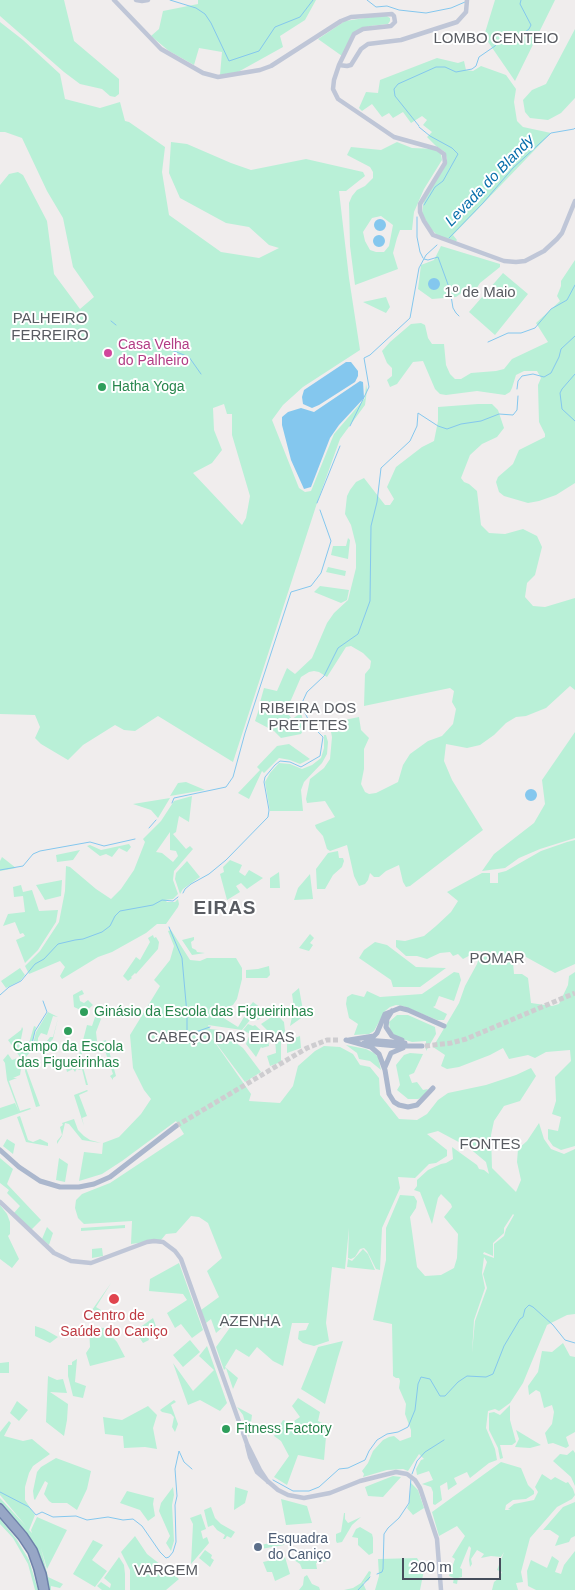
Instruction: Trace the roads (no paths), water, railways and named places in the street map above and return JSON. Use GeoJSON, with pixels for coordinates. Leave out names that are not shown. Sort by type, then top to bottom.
{"type":"FeatureCollection","features":[{"type":"Feature","properties":{"kind":"highway"},"geometry":{"type":"LineString","coordinates":[[0,1508],[24,1535],[34,1550],[44,1574],[46,1590]]}},
{"type":"Feature","properties":{"kind":"highway"},"geometry":{"type":"LineString","coordinates":[[0,1513],[31,1552],[42,1590]]}},
{"type":"Feature","properties":{"kind":"main road"},"geometry":{"type":"LineString","coordinates":[[114,0],[161,49],[204,73],[218,77],[260,70],[271,66],[336,23],[347,18],[390,13],[394,16],[395,22],[391,26],[363,29],[354,34],[339,65],[332,87],[338,99],[394,137],[437,149],[444,154],[444,163],[420,204],[420,212],[427,228],[437,238],[504,260],[525,261],[544,251],[557,239],[562,233],[575,201]]}},
{"type":"Feature","properties":{"kind":"main road"},"geometry":{"type":"LineString","coordinates":[[136,0],[148,0]]}},
{"type":"Feature","properties":{"kind":"main road"},"geometry":{"type":"LineString","coordinates":[[339,65],[351,65],[361,49],[368,44],[401,40],[455,23],[466,12],[468,0]]}},
{"type":"Feature","properties":{"kind":"main road"},"geometry":{"type":"LineString","coordinates":[[346,1040],[374,1036],[386,1014],[400,1008],[444,1026]]}},
{"type":"Feature","properties":{"kind":"main road"},"geometry":{"type":"LineString","coordinates":[[394,1010],[386,1022],[389,1033],[394,1037],[423,1046]]}},
{"type":"Feature","properties":{"kind":"main road"},"geometry":{"type":"LineString","coordinates":[[339,1040],[397,1046],[423,1046]]}},
{"type":"Feature","properties":{"kind":"main road"},"geometry":{"type":"LineString","coordinates":[[346,1040],[376,1050],[381,1057],[389,1094],[394,1102],[399,1105],[405,1107],[420,1104],[433,1088]]}},
{"type":"Feature","properties":{"kind":"main road"},"geometry":{"type":"LineString","coordinates":[[384,1070],[388,1057],[394,1051],[423,1046]]}},
{"type":"Feature","properties":{"kind":"main road"},"geometry":{"type":"LineString","coordinates":[[0,1150],[19,1167],[40,1181],[60,1187],[79,1188],[110,1177],[176,1126]]}},
{"type":"Feature","properties":{"kind":"main road"},"geometry":{"type":"LineString","coordinates":[[0,1202],[54,1253],[71,1261],[91,1263],[147,1242],[163,1242],[175,1251],[181,1259],[247,1444],[268,1482],[288,1495],[304,1498],[330,1493],[356,1482],[383,1474],[396,1472],[407,1474],[415,1480],[420,1488],[436,1539],[441,1590]]}},
{"type":"Feature","properties":{"kind":"water"},"geometry":{"type":"Polygon","coordinates":[[[382,219],[385,220],[385,230],[378,231],[375,230],[374,223],[375,220],[382,219]]]}},
{"type":"Feature","properties":{"kind":"water"},"geometry":{"type":"Polygon","coordinates":[[[381,235],[384,236],[384,246],[377,247],[374,246],[373,239],[374,236],[381,235]]]}},
{"type":"Feature","properties":{"kind":"water"},"geometry":{"type":"Polygon","coordinates":[[[436,278],[439,279],[439,289],[432,290],[429,289],[428,282],[429,279],[436,278]]]}},
{"type":"Feature","properties":{"kind":"water"},"geometry":{"type":"Polygon","coordinates":[[[346,362],[351,362],[358,371],[355,382],[312,408],[303,404],[304,390],[346,362]]]}},
{"type":"Feature","properties":{"kind":"water"},"geometry":{"type":"Polygon","coordinates":[[[360,381],[363,382],[364,398],[339,425],[330,438],[311,487],[304,489],[291,460],[282,425],[282,417],[288,412],[301,408],[314,412],[360,381]]]}},
{"type":"Feature","properties":{"kind":"water"},"geometry":{"type":"Polygon","coordinates":[[[529,789],[533,789],[537,795],[533,801],[529,801],[525,797],[525,793],[529,789]]]}},
{"type":"Feature","properties":{"kind":"waterway"},"geometry":{"type":"LineString","coordinates":[[170,0],[196,8],[205,14],[229,61],[259,51],[275,27],[300,17],[313,0]]}},
{"type":"Feature","properties":{"kind":"waterway"},"geometry":{"type":"LineString","coordinates":[[367,0],[376,7],[387,6],[399,10],[426,13],[451,8],[465,2]]}},
{"type":"Feature","properties":{"kind":"waterway"},"geometry":{"type":"LineString","coordinates":[[520,36],[531,25],[520,4],[521,0]]}},
{"type":"Feature","properties":{"kind":"waterway"},"geometry":{"type":"LineString","coordinates":[[419,126],[395,96],[394,89],[398,84],[436,67],[445,67],[456,72],[472,69],[476,66],[479,57],[495,46],[502,36],[509,33],[517,37]]}},
{"type":"Feature","properties":{"kind":"waterway"},"geometry":{"type":"LineString","coordinates":[[419,127],[430,136],[452,148],[458,154],[443,181],[435,187],[424,205]]}},
{"type":"Feature","properties":{"kind":"waterway","name":"Levada do Blandy"},"geometry":{"type":"LineString","coordinates":[[449,238],[513,168],[551,133],[575,128]]}},
{"type":"Feature","properties":{"kind":"waterway"},"geometry":{"type":"LineString","coordinates":[[417,217],[417,237],[423,258]]}},
{"type":"Feature","properties":{"kind":"waterway","name":"Levada do Blandy"},"geometry":{"type":"LineString","coordinates":[[350,426],[369,387],[364,358],[370,355],[410,318],[419,268],[426,255],[437,245]]}},
{"type":"Feature","properties":{"kind":"waterway"},"geometry":{"type":"LineString","coordinates":[[424,259],[428,260],[438,257],[450,290],[453,308],[459,316]]}},
{"type":"Feature","properties":{"kind":"waterway"},"geometry":{"type":"LineString","coordinates":[[488,342],[508,333],[521,333],[535,328],[551,309],[567,300],[575,285]]}},
{"type":"Feature","properties":{"kind":"waterway"},"geometry":{"type":"LineString","coordinates":[[111,321],[116,325]]}},
{"type":"Feature","properties":{"kind":"waterway"},"geometry":{"type":"LineString","coordinates":[[517,389],[518,381],[522,376],[533,374],[544,377],[551,373],[561,349],[575,336]]}},
{"type":"Feature","properties":{"kind":"waterway"},"geometry":{"type":"LineString","coordinates":[[152,339],[159,345],[189,357],[201,374]]}},
{"type":"Feature","properties":{"kind":"waterway"},"geometry":{"type":"LineString","coordinates":[[575,374],[560,393],[562,409],[575,421]]}},
{"type":"Feature","properties":{"kind":"waterway"},"geometry":{"type":"LineString","coordinates":[[311,725],[301,705],[307,692],[324,676],[338,648],[358,634],[370,601],[371,526],[377,502],[381,468],[410,441],[417,426],[418,413],[438,426],[447,429],[461,424],[481,421],[499,414],[513,415],[517,410],[518,396]]}},
{"type":"Feature","properties":{"kind":"waterway","name":"Levada do Blandy"},"geometry":{"type":"LineString","coordinates":[[317,503],[340,446]]}},
{"type":"Feature","properties":{"kind":"waterway","name":"Levada do Blandy"},"geometry":{"type":"LineString","coordinates":[[172,803],[174,798],[226,787],[233,777],[245,733],[291,592],[311,586],[321,573],[331,541],[320,510]]}},
{"type":"Feature","properties":{"kind":"waterway"},"geometry":{"type":"LineString","coordinates":[[183,893],[191,884],[209,874],[226,860],[268,817],[269,810],[264,782],[265,777],[275,765],[280,761],[290,762],[301,767],[320,756],[323,737],[315,729]]}},
{"type":"Feature","properties":{"kind":"waterway","name":"Levada do Blandy"},"geometry":{"type":"LineString","coordinates":[[149,828],[156,820]]}},
{"type":"Feature","properties":{"kind":"waterway","name":"Levada do Blandy"},"geometry":{"type":"LineString","coordinates":[[0,870],[23,866],[33,854],[40,851],[90,842],[104,846],[135,839]]}},
{"type":"Feature","properties":{"kind":"waterway"},"geometry":{"type":"LineString","coordinates":[[0,995],[9,987],[21,981],[35,964],[44,959],[58,944],[83,939],[102,932],[110,926],[120,911],[153,905],[162,900],[173,901],[178,897]]}},
{"type":"Feature","properties":{"kind":"waterway"},"geometry":{"type":"LineString","coordinates":[[169,927],[182,958],[187,1035],[210,1027]]}},
{"type":"Feature","properties":{"kind":"waterway"},"geometry":{"type":"LineString","coordinates":[[30,1052],[35,1031],[47,1012],[43,1001]]}},
{"type":"Feature","properties":{"kind":"waterway"},"geometry":{"type":"LineString","coordinates":[[273,1480],[293,1491],[309,1491],[319,1487],[339,1469],[348,1468],[365,1460],[377,1440],[387,1434],[398,1432],[408,1427],[415,1410],[418,1384],[421,1377],[430,1379],[440,1396],[445,1396],[458,1382],[467,1376],[486,1377],[493,1374],[504,1346],[529,1305],[553,1325],[565,1340],[575,1343]]}},
{"type":"Feature","properties":{"kind":"waterway"},"geometry":{"type":"LineString","coordinates":[[412,1474],[417,1461],[425,1452],[444,1440]]}},
{"type":"Feature","properties":{"kind":"waterway"},"geometry":{"type":"LineString","coordinates":[[0,1492],[29,1507],[36,1515],[42,1512],[53,1517],[76,1516],[87,1520],[108,1517],[123,1520],[133,1519],[142,1526],[166,1558],[173,1552],[176,1542],[175,1505],[177,1496],[175,1469],[179,1451],[184,1462],[192,1469]]}},
{"type":"Feature","properties":{"kind":"waterway"},"geometry":{"type":"LineString","coordinates":[[377,1574],[382,1572],[383,1569],[384,1534],[399,1518],[409,1503],[411,1478]]}},
{"type":"Feature","properties":{"kind":"waterway"},"geometry":{"type":"LineString","coordinates":[[358,1590],[370,1577]]}},
{"type":"Feature","properties":{"kind":"tunnel"},"geometry":{"type":"LineString","coordinates":[[425,1046],[466,1039],[575,993]]}},
{"type":"Feature","properties":{"kind":"tunnel"},"geometry":{"type":"LineString","coordinates":[[176,1126],[307,1048],[327,1040],[339,1040]]}},
{"type":"Feature","properties":{"kind":"place","name":"Casa Velha do Palheiro"},"geometry":{"type":"Point","coordinates":[108,353]}},
{"type":"Feature","properties":{"kind":"place","name":"Hatha Yoga"},"geometry":{"type":"Point","coordinates":[102,387]}},
{"type":"Feature","properties":{"kind":"place","name":"Ginásio da Escola das Figueirinhas"},"geometry":{"type":"Point","coordinates":[84,1012]}},
{"type":"Feature","properties":{"kind":"place","name":"Campo da Escola das Figueirinhas"},"geometry":{"type":"Point","coordinates":[68,1031]}},
{"type":"Feature","properties":{"kind":"place","name":"Centro de Saúde do Caniço"},"geometry":{"type":"Point","coordinates":[114,1299]}},
{"type":"Feature","properties":{"kind":"place","name":"Fitness Factory"},"geometry":{"type":"Point","coordinates":[226,1429]}},
{"type":"Feature","properties":{"kind":"place","name":"Esquadra do Caniço"},"geometry":{"type":"Point","coordinates":[258,1547]}},
{"type":"Feature","properties":{"kind":"district","name":"LOMBO CENTEIO"},"geometry":{"type":"Point","coordinates":[496,39]}},
{"type":"Feature","properties":{"kind":"district","name":"1º de Maio"},"geometry":{"type":"Point","coordinates":[480,293]}},
{"type":"Feature","properties":{"kind":"district","name":"PALHEIRO FERREIRO"},"geometry":{"type":"Point","coordinates":[50,328]}},
{"type":"Feature","properties":{"kind":"district","name":"RIBEIRA DOS PRETETES"},"geometry":{"type":"Point","coordinates":[308,718]}},
{"type":"Feature","properties":{"kind":"district","name":"EIRAS"},"geometry":{"type":"Point","coordinates":[225,909]}},
{"type":"Feature","properties":{"kind":"district","name":"POMAR"},"geometry":{"type":"Point","coordinates":[497,959]}},
{"type":"Feature","properties":{"kind":"district","name":"CABEÇO DAS EIRAS"},"geometry":{"type":"Point","coordinates":[221,1038]}},
{"type":"Feature","properties":{"kind":"district","name":"FONTES"},"geometry":{"type":"Point","coordinates":[490,1145]}},
{"type":"Feature","properties":{"kind":"district","name":"AZENHA"},"geometry":{"type":"Point","coordinates":[250,1322]}},
{"type":"Feature","properties":{"kind":"district","name":"VARGEM"},"geometry":{"type":"Point","coordinates":[166,1571]}}]}
